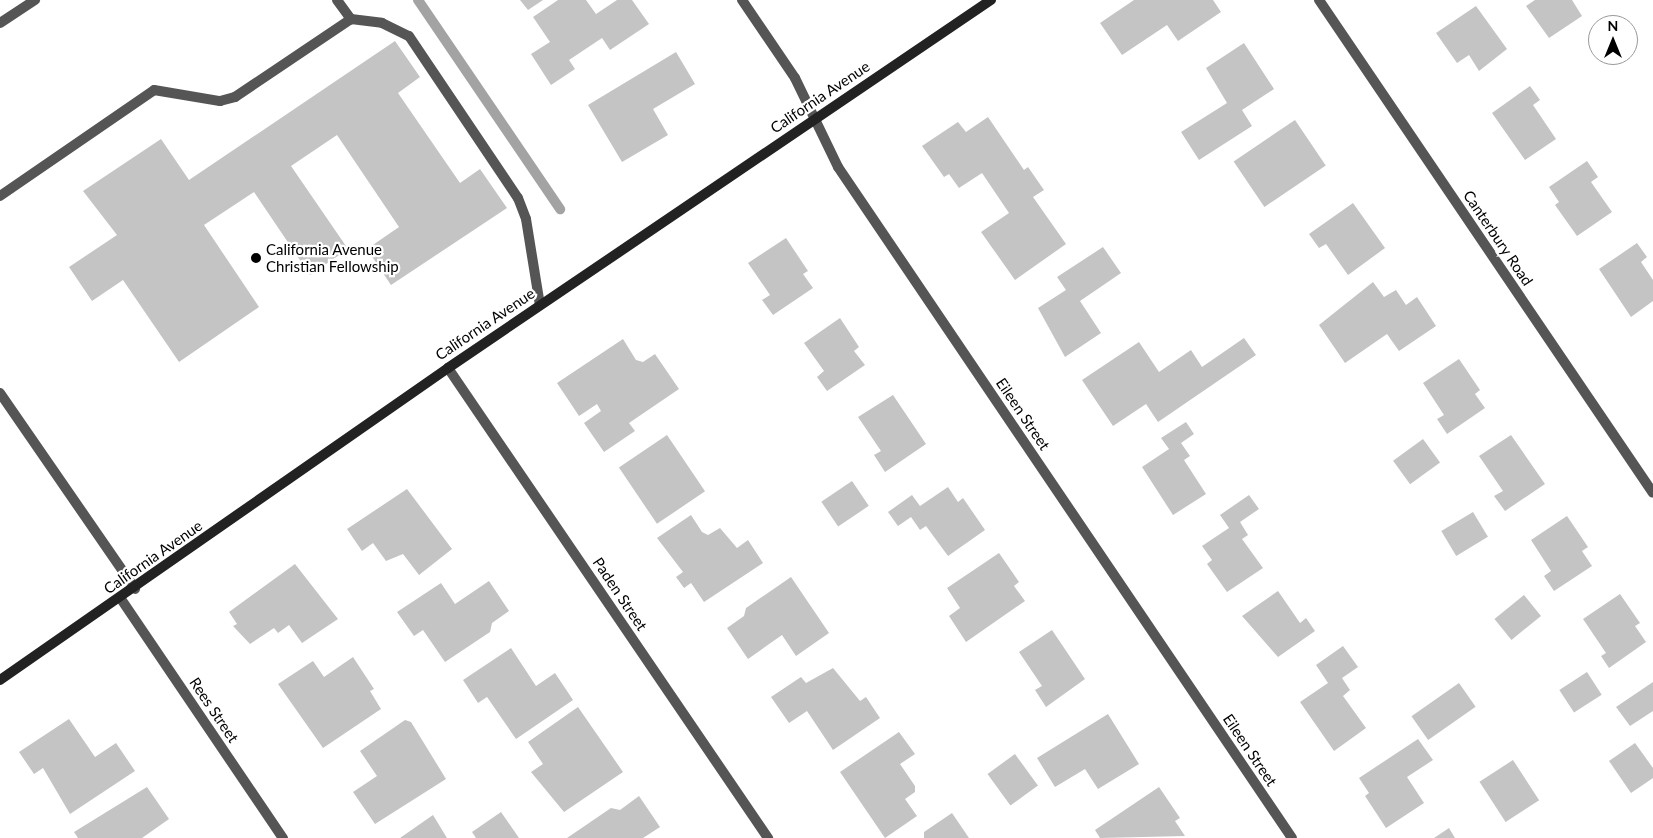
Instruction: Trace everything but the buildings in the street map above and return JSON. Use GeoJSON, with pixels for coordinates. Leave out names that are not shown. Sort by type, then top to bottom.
{"type":"FeatureCollection","features":[{"type":"Feature","properties":{"kind":"main road","name":"California Avenue"},"geometry":{"type":"LineString","coordinates":[[0,680],[121,599],[448,368],[991,0]]}},
{"type":"Feature","properties":{"kind":"street"},"geometry":{"type":"LineString","coordinates":[[0,23],[35,0]]}},
{"type":"Feature","properties":{"kind":"street"},"geometry":{"type":"LineString","coordinates":[[337,0],[351,19]]}},
{"type":"Feature","properties":{"kind":"street","name":"Eileen Street"},"geometry":{"type":"LineString","coordinates":[[742,0],[795,78],[838,167],[1292,838]]}},
{"type":"Feature","properties":{"kind":"street","name":"Canterbury Road"},"geometry":{"type":"LineString","coordinates":[[1319,0],[1653,493]]}},
{"type":"Feature","properties":{"kind":"street"},"geometry":{"type":"LineString","coordinates":[[0,196],[154,90],[220,101],[235,97],[351,19],[382,22],[409,36],[518,198],[526,219],[540,305]]}},
{"type":"Feature","properties":{"kind":"street","name":"Paden Street"},"geometry":{"type":"LineString","coordinates":[[448,368],[768,838]]}},
{"type":"Feature","properties":{"kind":"street"},"geometry":{"type":"LineString","coordinates":[[0,393],[135,589]]}},
{"type":"Feature","properties":{"kind":"street","name":"Rees Street"},"geometry":{"type":"LineString","coordinates":[[121,599],[283,838]]}},
{"type":"Feature","properties":{"kind":"waterway"},"geometry":{"type":"LineString","coordinates":[[418,0],[560,209]]}},
{"type":"Feature","properties":{"kind":"place","name":"California Avenue Christian Fellowship"},"geometry":{"type":"Point","coordinates":[256,258]}}]}
